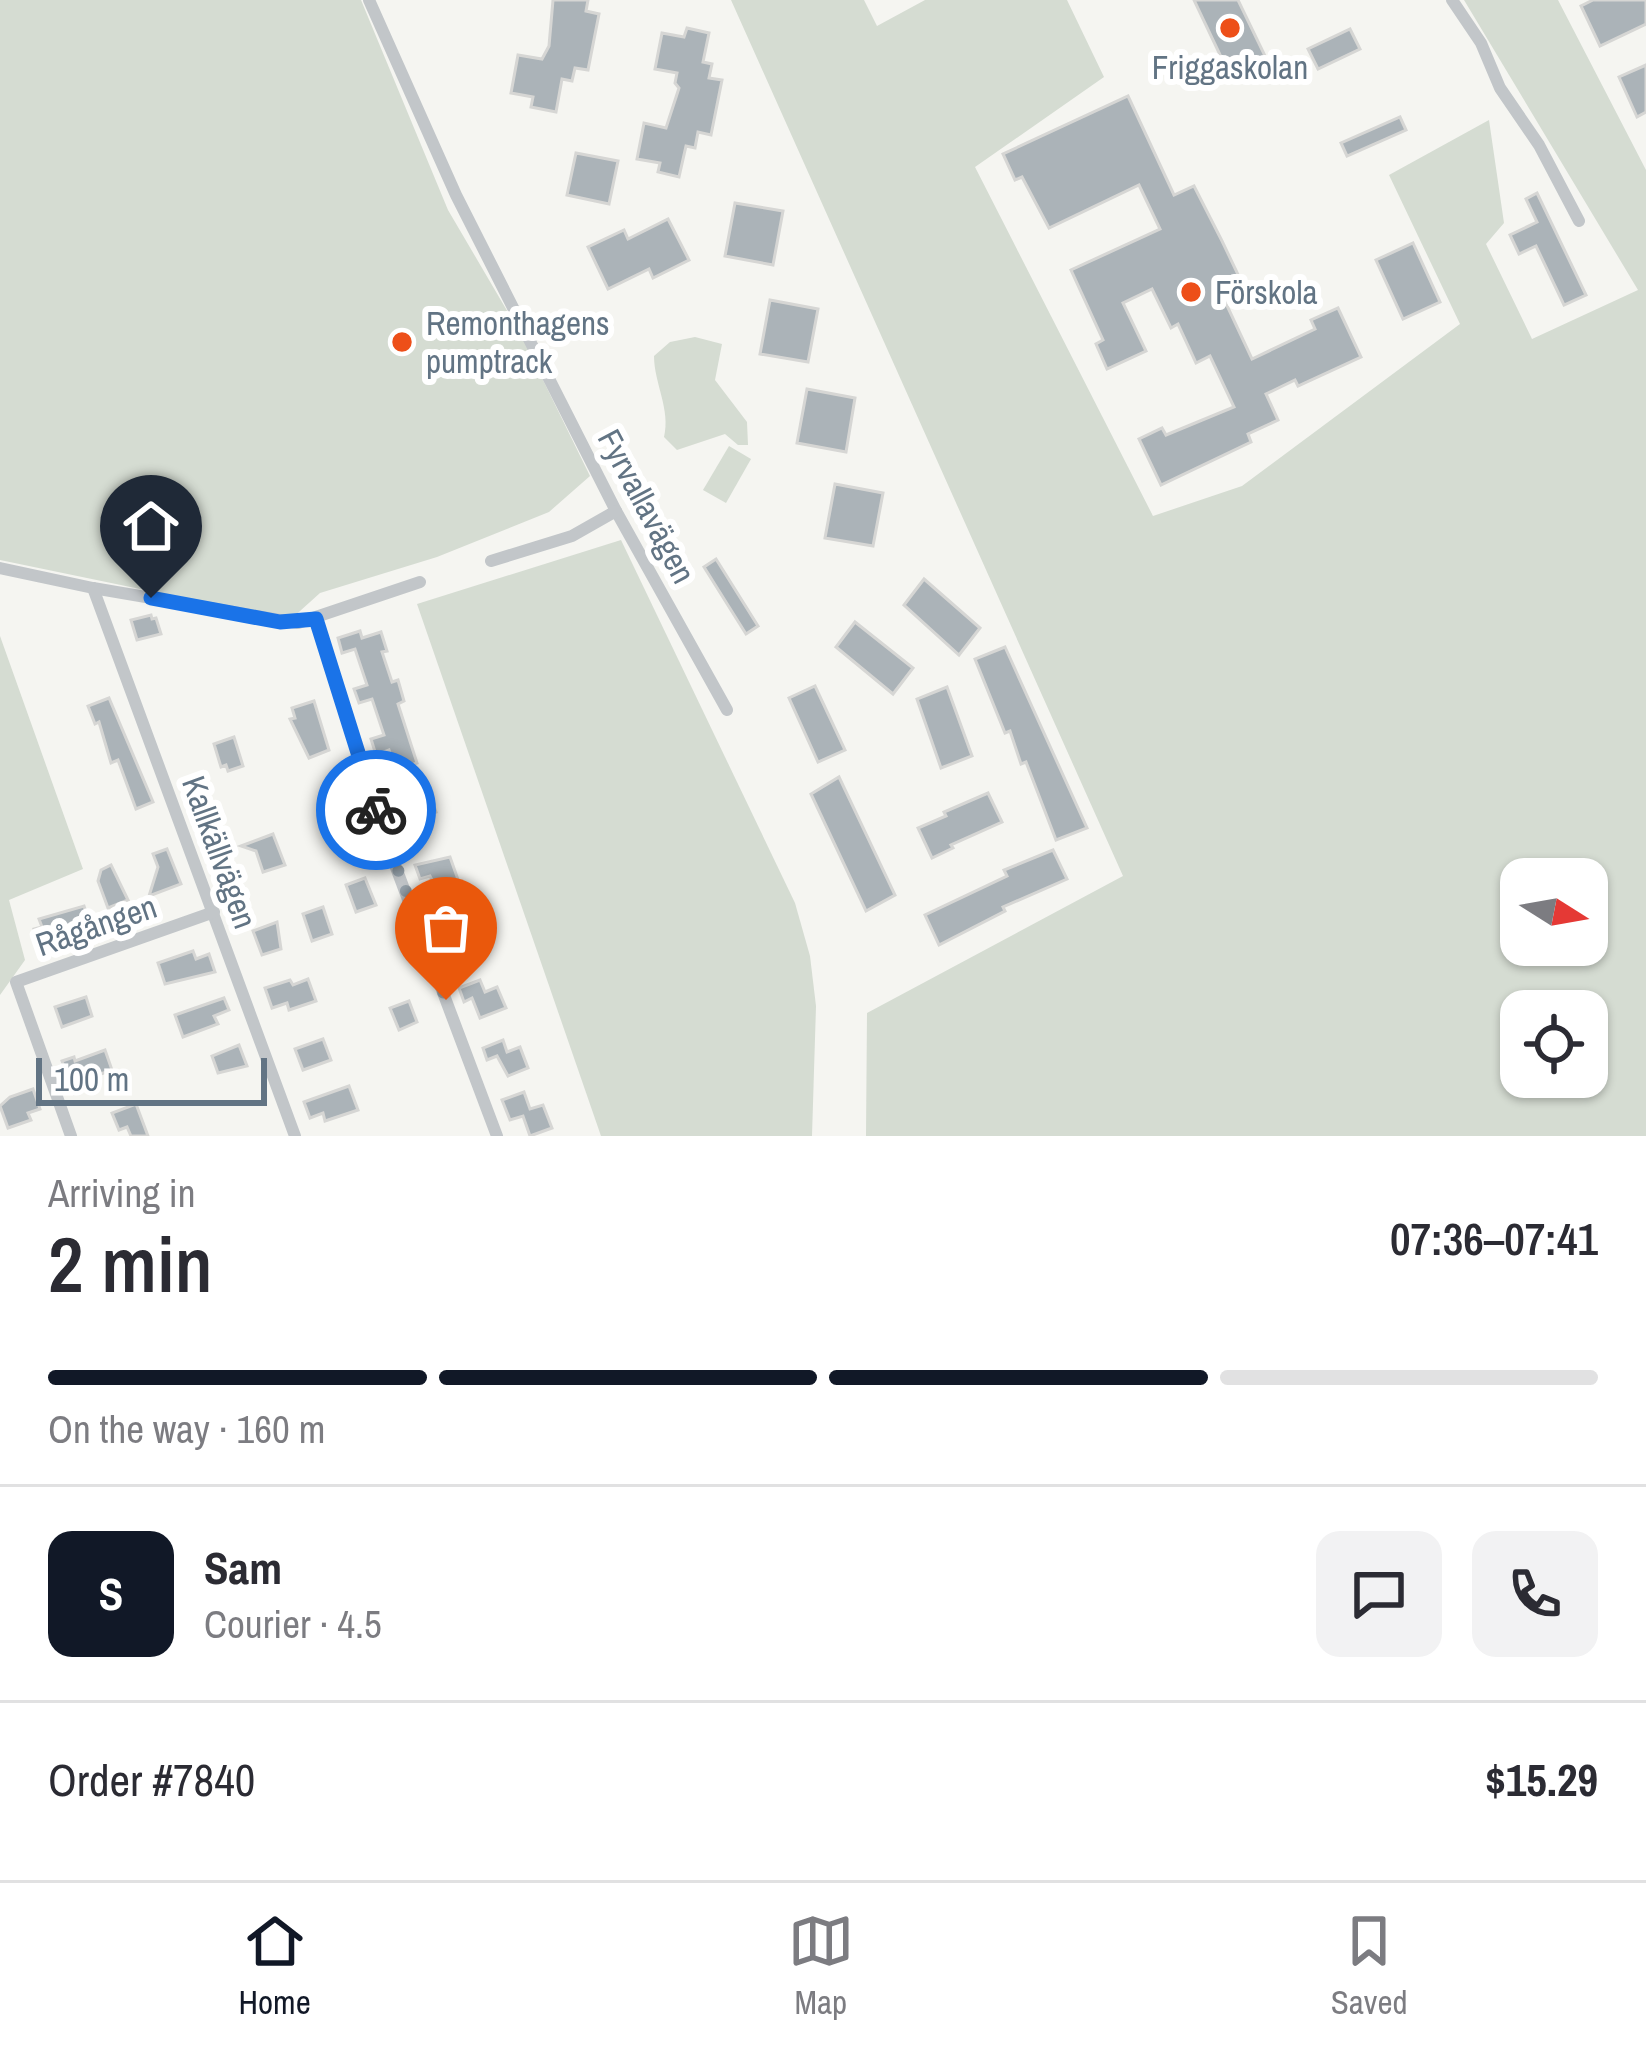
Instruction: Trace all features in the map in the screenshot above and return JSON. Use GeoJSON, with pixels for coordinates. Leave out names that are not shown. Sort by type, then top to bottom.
{"type":"FeatureCollection","features":[{"type":"Feature","properties":{"kind":"street","name":"Fyrvallavägen"},"geometry":{"type":"LineString","coordinates":[[369,0],[434,152],[616,511],[727,710]]}},
{"type":"Feature","properties":{"kind":"street"},"geometry":{"type":"LineString","coordinates":[[1452,0],[1481,43],[1500,88],[1539,145],[1579,221]]}},
{"type":"Feature","properties":{"kind":"street"},"geometry":{"type":"LineString","coordinates":[[491,561],[572,536],[616,511]]}},
{"type":"Feature","properties":{"kind":"street"},"geometry":{"type":"LineString","coordinates":[[0,568],[280,622],[316,619],[420,582]]}},
{"type":"Feature","properties":{"kind":"street","name":"Kallkällvägen"},"geometry":{"type":"LineString","coordinates":[[93,588],[295,1136]]}},
{"type":"Feature","properties":{"kind":"street"},"geometry":{"type":"LineString","coordinates":[[316,619],[388,849],[497,1136]]}},
{"type":"Feature","properties":{"kind":"street","name":"Rågången"},"geometry":{"type":"LineString","coordinates":[[71,1136],[16,982],[214,911]]}},
{"type":"Feature","properties":{"kind":"shaded area"},"geometry":{"type":"Polygon","coordinates":[[[0,0],[361,0],[448,210],[519,331],[590,476],[549,512],[437,557],[320,593],[290,620],[0,560],[0,0]]]}},
{"type":"Feature","properties":{"kind":"shaded area"},"geometry":{"type":"Polygon","coordinates":[[[731,0],[864,0],[877,26],[925,0],[1067,0],[1104,77],[975,167],[1153,516],[1242,486],[1460,324],[1389,175],[1489,120],[1504,223],[1486,244],[1532,339],[1638,290],[1464,0],[1558,0],[1646,170],[1646,1136],[866,1136],[867,1013],[1123,876],[731,0]]]}},
{"type":"Feature","properties":{"kind":"shaded area"},"geometry":{"type":"Polygon","coordinates":[[[695,337],[722,344],[715,380],[747,422],[748,445],[738,445],[725,434],[677,450],[664,437],[654,356],[670,342],[695,337]]]}},
{"type":"Feature","properties":{"kind":"shaded area"},"geometry":{"type":"Polygon","coordinates":[[[729,446],[751,459],[726,503],[703,490],[729,446]]]}},
{"type":"Feature","properties":{"kind":"shaded area"},"geometry":{"type":"Polygon","coordinates":[[[621,540],[795,903],[810,956],[816,1006],[812,1136],[601,1136],[417,604],[621,540]]]}},
{"type":"Feature","properties":{"kind":"shaded area"},"geometry":{"type":"Polygon","coordinates":[[[0,636],[83,869],[9,900],[25,960],[0,995],[0,636]]]}},
{"type":"Feature","properties":{"kind":"building"},"geometry":{"type":"Polygon","coordinates":[[[553,0],[588,0],[586,11],[599,14],[588,70],[575,68],[572,81],[562,79],[556,112],[531,107],[533,97],[511,93],[518,55],[542,59],[549,46],[553,0]]]}},
{"type":"Feature","properties":{"kind":"building","name":"Friggaskolan"},"geometry":{"type":"Polygon","coordinates":[[[1194,0],[1238,0],[1267,60],[1235,76],[1194,0]]]}},
{"type":"Feature","properties":{"kind":"building"},"geometry":{"type":"Polygon","coordinates":[[[1593,0],[1646,0],[1646,24],[1600,46],[1581,6],[1593,0]]]}},
{"type":"Feature","properties":{"kind":"building"},"geometry":{"type":"Polygon","coordinates":[[[687,28],[709,33],[703,62],[712,64],[709,78],[722,80],[711,135],[698,132],[695,148],[686,146],[679,177],[658,172],[660,163],[637,159],[644,123],[666,128],[679,88],[677,73],[655,69],[662,33],[684,37],[687,28]]]}},
{"type":"Feature","properties":{"kind":"building"},"geometry":{"type":"Polygon","coordinates":[[[1350,29],[1360,49],[1318,69],[1308,49],[1350,29]]]}},
{"type":"Feature","properties":{"kind":"building"},"geometry":{"type":"Polygon","coordinates":[[[1646,65],[1646,112],[1637,117],[1619,77],[1646,65]]]}},
{"type":"Feature","properties":{"kind":"building","name":"Förskola"},"geometry":{"type":"Polygon","coordinates":[[[1128,96],[1174,195],[1194,186],[1243,285],[1222,295],[1252,359],[1315,329],[1311,320],[1338,308],[1361,357],[1298,386],[1295,380],[1266,394],[1278,420],[1248,434],[1251,442],[1161,485],[1139,439],[1162,428],[1166,435],[1234,407],[1210,356],[1196,363],[1178,324],[1171,328],[1152,289],[1123,303],[1146,351],[1107,369],[1096,344],[1103,340],[1071,270],[1160,229],[1139,185],[1049,228],[1022,177],[1015,180],[1003,154],[1128,96]]]}},
{"type":"Feature","properties":{"kind":"building"},"geometry":{"type":"Polygon","coordinates":[[[1400,117],[1406,130],[1347,156],[1341,143],[1400,117]]]}},
{"type":"Feature","properties":{"kind":"building"},"geometry":{"type":"Polygon","coordinates":[[[576,153],[618,161],[609,204],[567,195],[576,153]]]}},
{"type":"Feature","properties":{"kind":"building"},"geometry":{"type":"Polygon","coordinates":[[[1537,193],[1586,295],[1564,305],[1536,246],[1519,254],[1510,235],[1537,222],[1526,199],[1537,193]]]}},
{"type":"Feature","properties":{"kind":"building"},"geometry":{"type":"Polygon","coordinates":[[[735,203],[783,211],[773,265],[725,256],[735,203]]]}},
{"type":"Feature","properties":{"kind":"building"},"geometry":{"type":"Polygon","coordinates":[[[668,219],[689,260],[653,278],[649,269],[608,289],[588,247],[624,230],[628,239],[668,219]]]}},
{"type":"Feature","properties":{"kind":"building"},"geometry":{"type":"Polygon","coordinates":[[[1413,243],[1440,302],[1403,319],[1376,260],[1413,243]]]}},
{"type":"Feature","properties":{"kind":"building"},"geometry":{"type":"Polygon","coordinates":[[[770,300],[818,309],[808,362],[760,354],[770,300]]]}},
{"type":"Feature","properties":{"kind":"building"},"geometry":{"type":"Polygon","coordinates":[[[807,389],[855,398],[846,452],[797,443],[807,389]]]}},
{"type":"Feature","properties":{"kind":"building"},"geometry":{"type":"Polygon","coordinates":[[[835,484],[883,493],[873,546],[825,538],[835,484]]]}},
{"type":"Feature","properties":{"kind":"building"},"geometry":{"type":"Polygon","coordinates":[[[716,559],[758,626],[746,634],[704,567],[716,559]]]}},
{"type":"Feature","properties":{"kind":"building"},"geometry":{"type":"Polygon","coordinates":[[[924,579],[980,628],[959,655],[904,605],[924,579]]]}},
{"type":"Feature","properties":{"kind":"building"},"geometry":{"type":"Polygon","coordinates":[[[151,615],[161,634],[137,640],[131,620],[151,615]]]}},
{"type":"Feature","properties":{"kind":"building"},"geometry":{"type":"Polygon","coordinates":[[[855,622],[913,668],[893,694],[836,647],[855,622]]]}},
{"type":"Feature","properties":{"kind":"building"},"geometry":{"type":"Polygon","coordinates":[[[360,631],[362,638],[381,632],[387,651],[382,652],[392,682],[398,680],[404,701],[398,704],[417,763],[396,770],[389,750],[376,755],[371,739],[384,735],[372,699],[359,703],[354,689],[367,685],[355,649],[342,653],[338,638],[360,631]]]}},
{"type":"Feature","properties":{"kind":"building"},"geometry":{"type":"Polygon","coordinates":[[[1005,647],[1087,828],[1056,840],[1026,762],[1021,764],[1010,731],[1005,733],[975,659],[1005,647]]]}},
{"type":"Feature","properties":{"kind":"building"},"geometry":{"type":"Polygon","coordinates":[[[815,686],[845,750],[818,762],[789,698],[815,686]]]}},
{"type":"Feature","properties":{"kind":"building"},"geometry":{"type":"Polygon","coordinates":[[[947,687],[972,756],[941,768],[917,699],[947,687]]]}},
{"type":"Feature","properties":{"kind":"building"},"geometry":{"type":"Polygon","coordinates":[[[109,698],[153,802],[136,809],[118,760],[111,763],[99,722],[95,724],[88,706],[109,698]]]}},
{"type":"Feature","properties":{"kind":"building"},"geometry":{"type":"Polygon","coordinates":[[[314,701],[329,750],[309,758],[290,719],[295,718],[292,708],[314,701]]]}},
{"type":"Feature","properties":{"kind":"building"},"geometry":{"type":"Polygon","coordinates":[[[234,737],[243,766],[228,771],[226,765],[221,767],[214,744],[234,737]]]}},
{"type":"Feature","properties":{"kind":"building"},"geometry":{"type":"Polygon","coordinates":[[[839,777],[895,895],[866,911],[811,794],[839,777]]]}},
{"type":"Feature","properties":{"kind":"building"},"geometry":{"type":"Polygon","coordinates":[[[410,784],[414,796],[428,791],[436,812],[414,820],[404,800],[393,804],[389,791],[410,784]]]}},
{"type":"Feature","properties":{"kind":"building"},"geometry":{"type":"Polygon","coordinates":[[[988,793],[1002,822],[932,858],[918,828],[988,793]]]}},
{"type":"Feature","properties":{"kind":"building"},"geometry":{"type":"Polygon","coordinates":[[[346,795],[355,818],[334,826],[326,803],[346,795]]]}},
{"type":"Feature","properties":{"kind":"building"},"geometry":{"type":"Polygon","coordinates":[[[273,834],[285,865],[263,872],[256,851],[241,846],[273,834]]]}},
{"type":"Feature","properties":{"kind":"building"},"geometry":{"type":"Polygon","coordinates":[[[167,849],[181,884],[149,896],[158,867],[153,854],[167,849]]]}},
{"type":"Feature","properties":{"kind":"building"},"geometry":{"type":"Polygon","coordinates":[[[1053,850],[1067,879],[1003,907],[1005,911],[939,945],[925,915],[1007,876],[1004,870],[1053,850]]]}},
{"type":"Feature","properties":{"kind":"building"},"geometry":{"type":"Polygon","coordinates":[[[450,857],[461,888],[440,895],[430,876],[420,879],[415,865],[450,857]]]}},
{"type":"Feature","properties":{"kind":"building"},"geometry":{"type":"Polygon","coordinates":[[[111,865],[128,900],[108,908],[98,881],[101,870],[111,865]]]}},
{"type":"Feature","properties":{"kind":"building"},"geometry":{"type":"Polygon","coordinates":[[[365,878],[376,905],[356,912],[346,885],[365,878]]]}},
{"type":"Feature","properties":{"kind":"building"},"geometry":{"type":"Polygon","coordinates":[[[84,906],[90,924],[74,930],[76,936],[41,948],[34,929],[42,927],[39,919],[84,906]]]}},
{"type":"Feature","properties":{"kind":"building"},"geometry":{"type":"Polygon","coordinates":[[[323,907],[332,934],[312,941],[303,914],[323,907]]]}},
{"type":"Feature","properties":{"kind":"building"},"geometry":{"type":"Polygon","coordinates":[[[454,911],[459,924],[472,919],[482,948],[461,955],[450,937],[441,940],[433,919],[454,911]]]}},
{"type":"Feature","properties":{"kind":"building"},"geometry":{"type":"Polygon","coordinates":[[[277,922],[281,949],[262,955],[253,931],[277,922]]]}},
{"type":"Feature","properties":{"kind":"building"},"geometry":{"type":"Polygon","coordinates":[[[193,951],[196,959],[209,954],[215,972],[165,984],[158,963],[193,951]]]}},
{"type":"Feature","properties":{"kind":"building"},"geometry":{"type":"Polygon","coordinates":[[[308,979],[316,1001],[289,1010],[287,1003],[272,1008],[265,988],[308,979]]]}},
{"type":"Feature","properties":{"kind":"building"},"geometry":{"type":"Polygon","coordinates":[[[480,980],[485,992],[497,987],[506,1008],[480,1018],[472,998],[464,1002],[459,988],[480,980]]]}},
{"type":"Feature","properties":{"kind":"building"},"geometry":{"type":"Polygon","coordinates":[[[86,997],[92,1016],[62,1027],[55,1007],[86,997]]]}},
{"type":"Feature","properties":{"kind":"building"},"geometry":{"type":"Polygon","coordinates":[[[224,998],[229,1010],[214,1016],[218,1024],[183,1037],[175,1015],[224,998]]]}},
{"type":"Feature","properties":{"kind":"building"},"geometry":{"type":"Polygon","coordinates":[[[409,1001],[417,1022],[399,1030],[390,1008],[409,1001]]]}},
{"type":"Feature","properties":{"kind":"building"},"geometry":{"type":"Polygon","coordinates":[[[323,1039],[331,1060],[303,1070],[295,1049],[323,1039]]]}},
{"type":"Feature","properties":{"kind":"building"},"geometry":{"type":"Polygon","coordinates":[[[503,1040],[507,1052],[520,1047],[528,1068],[508,1076],[497,1056],[487,1060],[483,1048],[503,1040]]]}},
{"type":"Feature","properties":{"kind":"building"},"geometry":{"type":"Polygon","coordinates":[[[239,1045],[247,1066],[218,1073],[212,1056],[239,1045]]]}},
{"type":"Feature","properties":{"kind":"building"},"geometry":{"type":"Polygon","coordinates":[[[105,1050],[112,1070],[81,1081],[78,1072],[67,1076],[62,1061],[105,1050]]]}},
{"type":"Feature","properties":{"kind":"building"},"geometry":{"type":"Polygon","coordinates":[[[349,1086],[358,1110],[325,1121],[323,1113],[310,1118],[304,1102],[349,1086]]]}},
{"type":"Feature","properties":{"kind":"building"},"geometry":{"type":"Polygon","coordinates":[[[33,1089],[40,1109],[28,1113],[31,1120],[8,1128],[0,1106],[33,1089]]]}},
{"type":"Feature","properties":{"kind":"building"},"geometry":{"type":"Polygon","coordinates":[[[524,1092],[530,1109],[543,1105],[552,1128],[530,1136],[523,1116],[510,1120],[502,1100],[524,1092]]]}},
{"type":"Feature","properties":{"kind":"building"},"geometry":{"type":"Polygon","coordinates":[[[136,1104],[148,1136],[131,1136],[127,1127],[119,1130],[112,1113],[136,1104]]]}},
{"type":"Feature","properties":{"kind":"way so far"},"geometry":{"type":"LineString","coordinates":[[376,810],[446,1000]]}},
{"type":"Feature","properties":{"kind":"place","name":"Friggaskolan"},"geometry":{"type":"Point","coordinates":[1230,28]}},
{"type":"Feature","properties":{"kind":"place","name":"Förskola"},"geometry":{"type":"Point","coordinates":[1191,292]}},
{"type":"Feature","properties":{"kind":"place","name":"Remonthagens pumptrack"},"geometry":{"type":"Point","coordinates":[402,342]}},
{"type":"Feature","properties":{"kind":"route"},"geometry":{"type":"LineString","coordinates":[[151,598],[280,622],[316,619],[376,810]]}}]}
